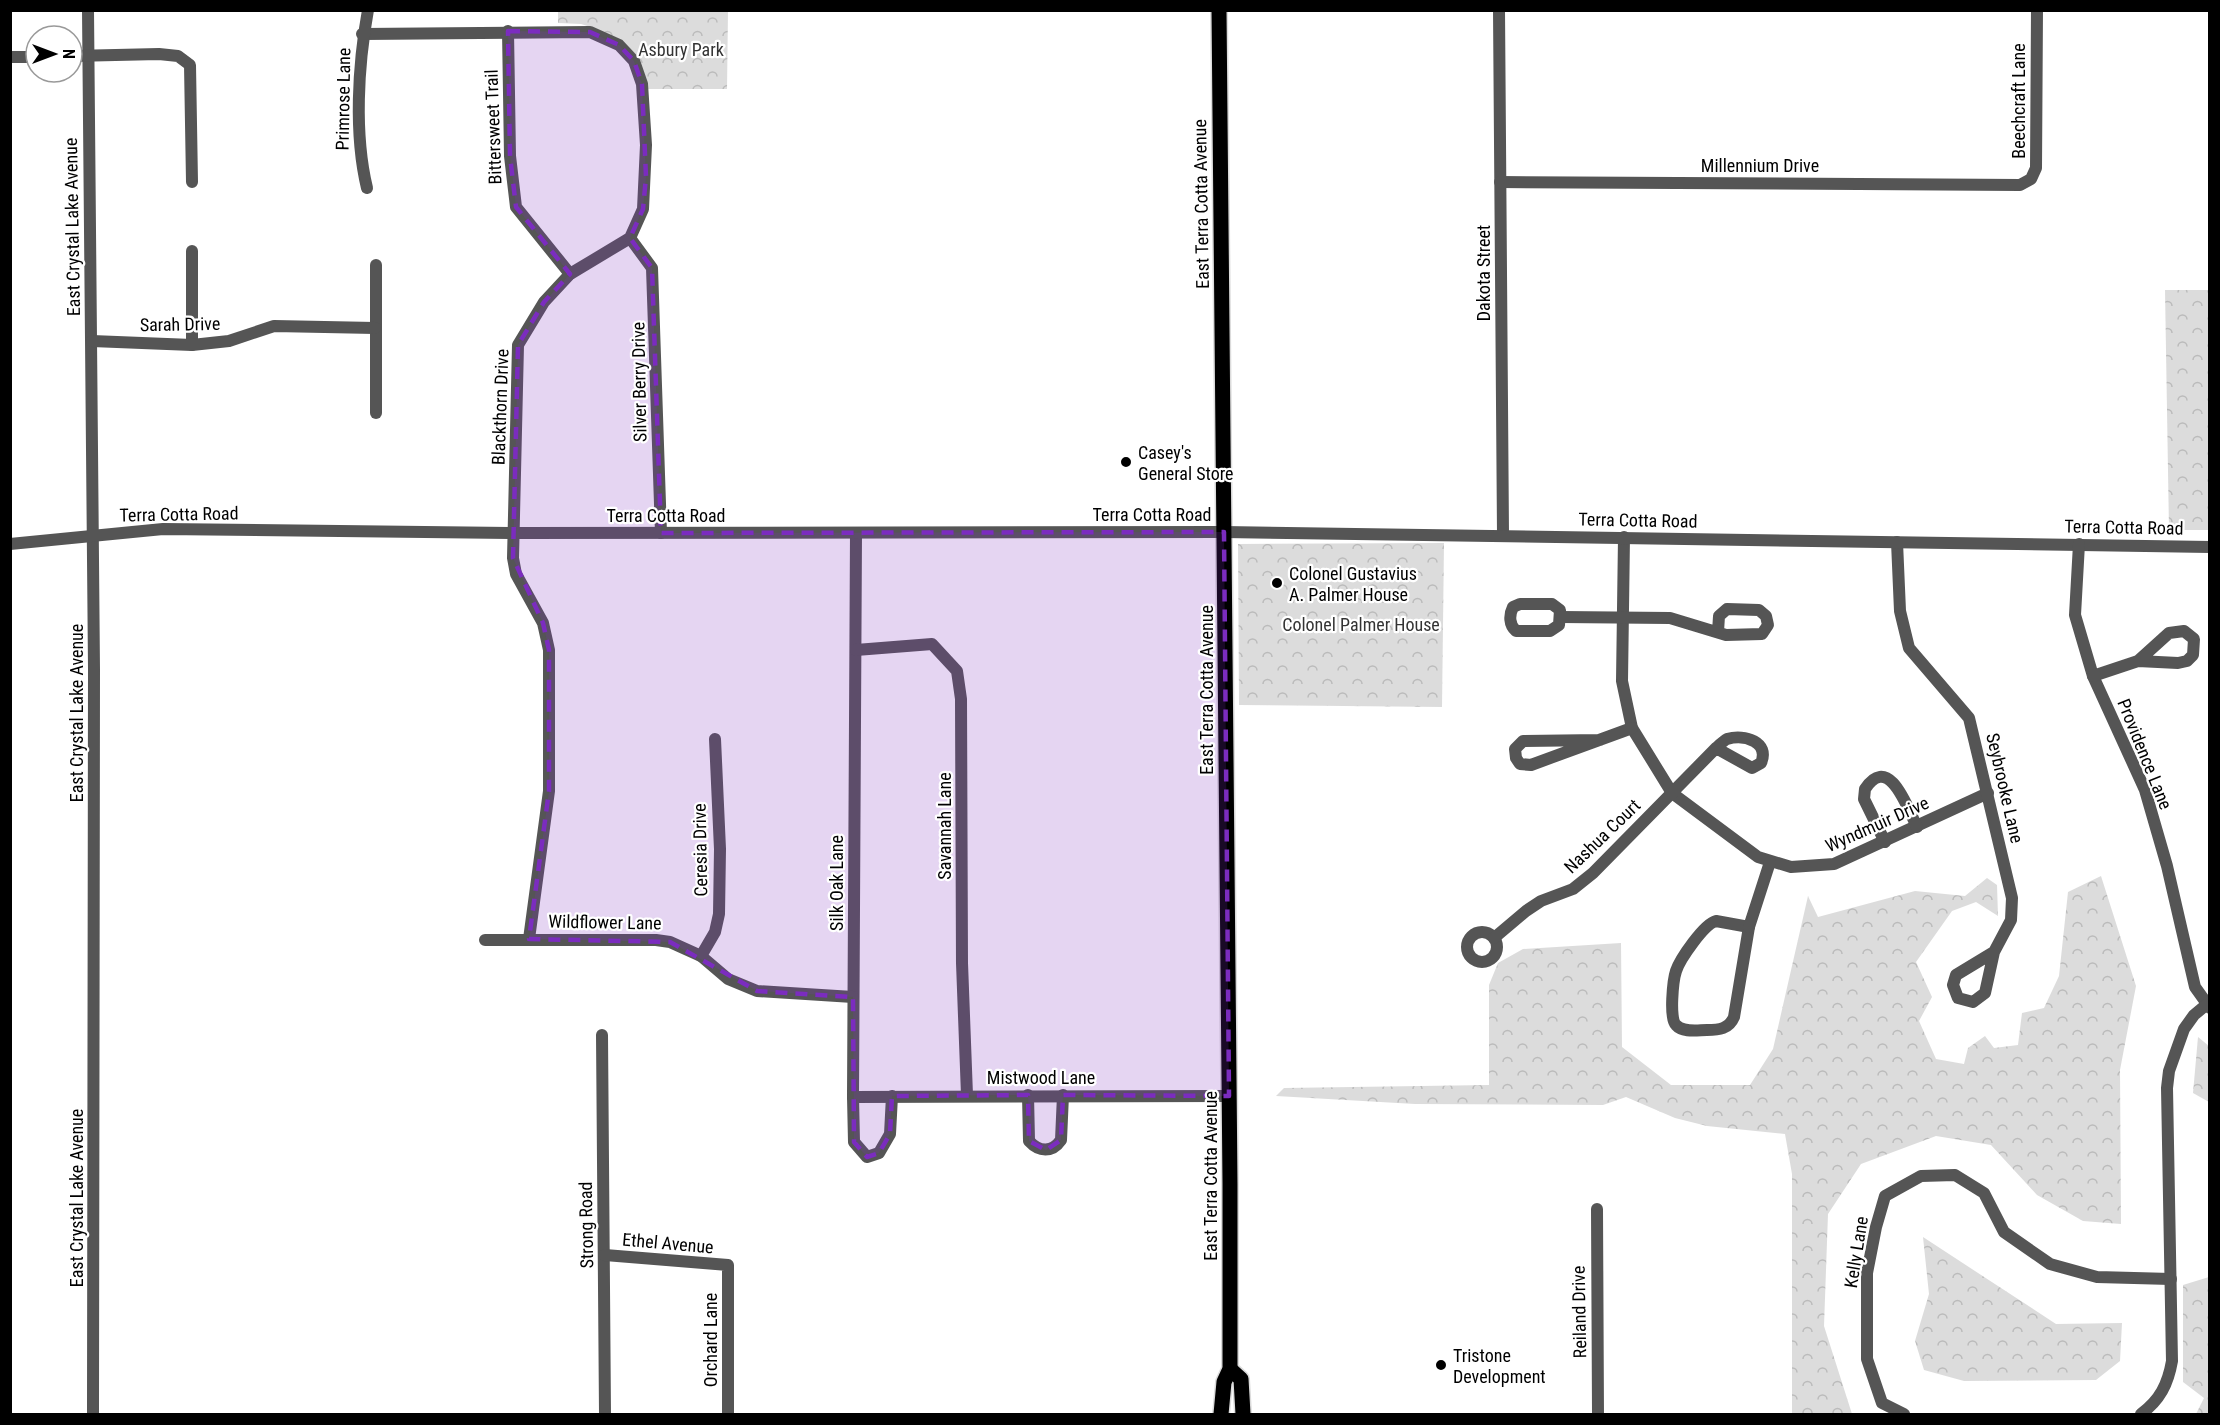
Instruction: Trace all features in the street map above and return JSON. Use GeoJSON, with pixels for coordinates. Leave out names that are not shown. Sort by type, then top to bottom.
{"type":"FeatureCollection","features":[{"type":"Feature","properties":{"kind":"main road","name":"East Terra Cotta Avenue"},"geometry":{"type":"LineString","coordinates":[[1219,10],[1230,1370],[1224,1382],[1221,1414]]}},
{"type":"Feature","properties":{"kind":"main road","name":"East Terra Cotta Avenue"},"geometry":{"type":"LineString","coordinates":[[1230,1370],[1241,1379],[1243,1414]]}},
{"type":"Feature","properties":{"kind":"street","name":"East Crystal Lake Avenue"},"geometry":{"type":"LineString","coordinates":[[88,10],[94,534],[93,1414]]}},
{"type":"Feature","properties":{"kind":"street","name":"Primrose Lane"},"geometry":{"type":"LineString","coordinates":[[367,188],[359,157],[362,34],[368,10]]}},
{"type":"Feature","properties":{"kind":"street","name":"Dakota Street"},"geometry":{"type":"LineString","coordinates":[[1499,10],[1503,535]]}},
{"type":"Feature","properties":{"kind":"street","name":"Beechcraft Lane"},"geometry":{"type":"LineString","coordinates":[[2020,185],[2031,178],[2036,168],[2037,10]]}},
{"type":"Feature","properties":{"kind":"street","name":"Bittersweet Trail"},"geometry":{"type":"LineString","coordinates":[[508,31],[510,156],[516,207],[570,274]]}},
{"type":"Feature","properties":{"kind":"street"},"geometry":{"type":"LineString","coordinates":[[362,34],[590,32],[619,45],[634,61],[642,84],[646,177],[643,209],[630,238]]}},
{"type":"Feature","properties":{"kind":"street"},"geometry":{"type":"LineString","coordinates":[[84,56],[159,54],[178,56],[190,65],[192,182]]}},
{"type":"Feature","properties":{"kind":"street","name":"Millennium Drive"},"geometry":{"type":"LineString","coordinates":[[1500,182],[2020,185]]}},
{"type":"Feature","properties":{"kind":"street","name":"Blackthorn Drive"},"geometry":{"type":"LineString","coordinates":[[530,939],[549,791],[549,650],[543,623],[516,574],[513,558],[518,345],[544,302],[570,274],[630,238]]}},
{"type":"Feature","properties":{"kind":"street","name":"Silver Berry Drive"},"geometry":{"type":"LineString","coordinates":[[630,238],[652,268],[661,533]]}},
{"type":"Feature","properties":{"kind":"street"},"geometry":{"type":"LineString","coordinates":[[192,251],[192,345]]}},
{"type":"Feature","properties":{"kind":"street"},"geometry":{"type":"LineString","coordinates":[[376,265],[376,413]]}},
{"type":"Feature","properties":{"kind":"street","name":"Sarah Drive"},"geometry":{"type":"LineString","coordinates":[[92,341],[192,345],[230,341],[274,326],[375,328]]}},
{"type":"Feature","properties":{"kind":"street","name":"Terra Cotta Road"},"geometry":{"type":"LineString","coordinates":[[10,544],[163,529],[514,533],[1224,532],[2210,547]]}},
{"type":"Feature","properties":{"kind":"street","name":"Silk Oak Lane"},"geometry":{"type":"LineString","coordinates":[[856,533],[853,1097],[854,1142],[867,1157],[879,1153],[890,1134],[892,1096]]}},
{"type":"Feature","properties":{"kind":"street","name":"Wyndmuir Drive"},"geometry":{"type":"LineString","coordinates":[[1624,537],[1622,681],[1632,728],[1672,793],[1740,846],[1770,862],[1797,867],[1824,866],[1845,861],[1988,793]]}},
{"type":"Feature","properties":{"kind":"street","name":"Seybrooke Lane"},"geometry":{"type":"LineString","coordinates":[[1897,542],[1900,611],[1910,648],[1969,718],[1988,793],[2012,898],[2008,927],[1994,952]]}},
{"type":"Feature","properties":{"kind":"street","name":"Providence Lane"},"geometry":{"type":"LineString","coordinates":[[2079,544],[2075,615],[2093,676],[2145,790],[2167,866],[2195,987],[2208,1007]]}},
{"type":"Feature","properties":{"kind":"street"},"geometry":{"type":"LineString","coordinates":[[1561,617],[1670,618],[1718,632]]}},
{"type":"Feature","properties":{"kind":"street","name":"Savannah Lane"},"geometry":{"type":"LineString","coordinates":[[856,650],[932,644],[957,670],[962,699],[962,963],[967,1095]]}},
{"type":"Feature","properties":{"kind":"street"},"geometry":{"type":"LineString","coordinates":[[2093,676],[2138,661]]}},
{"type":"Feature","properties":{"kind":"street"},"geometry":{"type":"LineString","coordinates":[[1600,740],[1523,741],[1515,749],[1516,758],[1521,765],[1531,765],[1600,740],[1632,728]]}},
{"type":"Feature","properties":{"kind":"street","name":"Ceresia Drive"},"geometry":{"type":"LineString","coordinates":[[701,956],[714,932],[719,914],[720,849],[715,739]]}},
{"type":"Feature","properties":{"kind":"street","name":"Nashua Court"},"geometry":{"type":"LineString","coordinates":[[1494,938],[1541,902],[1574,889],[1580,884],[1716,748]]}},
{"type":"Feature","properties":{"kind":"street"},"geometry":{"type":"LineString","coordinates":[[1885,842],[1864,798],[1865,789],[1873,779],[1884,777],[1894,782],[1917,827]]}},
{"type":"Feature","properties":{"kind":"street"},"geometry":{"type":"LineString","coordinates":[[1749,927],[1721,921],[1707,925],[1676,973],[1672,1017],[1677,1027],[1685,1030],[1718,1030],[1732,1021],[1749,927],[1770,862]]}},
{"type":"Feature","properties":{"kind":"street","name":"Wildflower Lane"},"geometry":{"type":"LineString","coordinates":[[485,940],[646,938],[670,942],[701,956],[728,978],[757,991],[853,997]]}},
{"type":"Feature","properties":{"kind":"street"},"geometry":{"type":"LineString","coordinates":[[2141,1414],[2161,1395],[2168,1380],[2172,1361],[2167,1088],[2169,1071],[2184,1029],[2194,1015],[2208,1007]]}},
{"type":"Feature","properties":{"kind":"street","name":"Strong Road"},"geometry":{"type":"LineString","coordinates":[[602,1035],[605,1414]]}},
{"type":"Feature","properties":{"kind":"street"},"geometry":{"type":"LineString","coordinates":[[1028,1095],[1029,1141],[1038,1149],[1046,1150],[1058,1145],[1063,1134],[1063,1095]]}},
{"type":"Feature","properties":{"kind":"street","name":"Mistwood Lane"},"geometry":{"type":"LineString","coordinates":[[853,1097],[1229,1096]]}},
{"type":"Feature","properties":{"kind":"street","name":"Kelly Lane"},"geometry":{"type":"LineString","coordinates":[[1904,1414],[1882,1403],[1867,1359],[1867,1274],[1885,1196],[1921,1176],[1955,1175],[1984,1193],[2004,1232],[2050,1264],[2097,1277],[2171,1279]]}},
{"type":"Feature","properties":{"kind":"street","name":"Reiland Drive"},"geometry":{"type":"LineString","coordinates":[[1597,1209],[1598,1414]]}},
{"type":"Feature","properties":{"kind":"street","name":"Ethel Avenue"},"geometry":{"type":"LineString","coordinates":[[605,1256],[728,1265]]}},
{"type":"Feature","properties":{"kind":"street","name":"Orchard Lane"},"geometry":{"type":"LineString","coordinates":[[728,1265],[728,1414]]}},
{"type":"Feature","properties":{"kind":"highlighted area"},"geometry":{"type":"Polygon","coordinates":[[[508,31],[590,32],[619,45],[634,61],[642,84],[646,177],[643,209],[630,238],[652,268],[661,533],[1224,532],[1229,1096],[1063,1095],[1061,1140],[1046,1150],[1029,1141],[1028,1095],[892,1096],[890,1134],[879,1153],[867,1157],[854,1142],[853,997],[757,991],[670,942],[529,939],[549,791],[549,650],[543,623],[513,558],[518,345],[544,302],[570,274],[516,207],[510,156],[508,31]]]}},
{"type":"Feature","properties":{"kind":"green space","name":"Asbury Park"},"geometry":{"type":"Polygon","coordinates":[[[558,11],[728,11],[727,89],[647,89],[636,60],[597,29],[581,24],[558,23],[558,11]]]}},
{"type":"Feature","properties":{"kind":"green space"},"geometry":{"type":"Polygon","coordinates":[[[2165,290],[2209,290],[2209,530],[2169,530],[2165,290]]]}},
{"type":"Feature","properties":{"kind":"green space","name":"Colonel Palmer House"},"geometry":{"type":"Polygon","coordinates":[[[1444,543],[1442,707],[1239,705],[1238,544],[1444,543]]]}},
{"type":"Feature","properties":{"kind":"green space"},"geometry":{"type":"Polygon","coordinates":[[[2101,876],[2136,986],[2120,1070],[2121,1224],[2083,1221],[2037,1195],[1991,1145],[1936,1136],[1861,1164],[1828,1214],[1824,1326],[1852,1414],[1792,1414],[1792,1174],[1785,1134],[1707,1126],[1675,1118],[1626,1097],[1603,1105],[1415,1104],[1276,1096],[1284,1088],[1489,1085],[1489,985],[1498,963],[1523,949],[1621,943],[1622,1047],[1671,1085],[1750,1085],[1773,1049],[1808,896],[1818,917],[1915,891],[1965,896],[1987,878],[1997,885],[1998,916],[1976,902],[1952,911],[1916,962],[1932,997],[1919,1021],[1936,1059],[1964,1064],[1968,1048],[1985,1036],[1994,1048],[2018,1045],[2022,1013],[2044,1008],[2059,976],[2068,892],[2101,876]]]}},
{"type":"Feature","properties":{"kind":"green space"},"geometry":{"type":"Polygon","coordinates":[[[2198,1037],[2209,1046],[2209,1102],[2193,1093],[2198,1037]]]}},
{"type":"Feature","properties":{"kind":"green space"},"geometry":{"type":"Polygon","coordinates":[[[1923,1237],[2056,1324],[2122,1323],[2120,1361],[2096,1380],[1964,1381],[1924,1370],[1915,1341],[1929,1294],[1923,1237]]]}},
{"type":"Feature","properties":{"kind":"green space"},"geometry":{"type":"Polygon","coordinates":[[[2209,1277],[2209,1414],[2196,1414],[2204,1398],[2183,1382],[2183,1285],[2209,1277]]]}},
{"type":"Feature","properties":{"kind":"place","name":"Casey's General Store"},"geometry":{"type":"Point","coordinates":[1126,462]}},
{"type":"Feature","properties":{"kind":"place","name":"Colonel Gustavius A. Palmer House"},"geometry":{"type":"Point","coordinates":[1277,583]}},
{"type":"Feature","properties":{"kind":"place","name":"Tristone Development"},"geometry":{"type":"Point","coordinates":[1441,1365]}}]}
